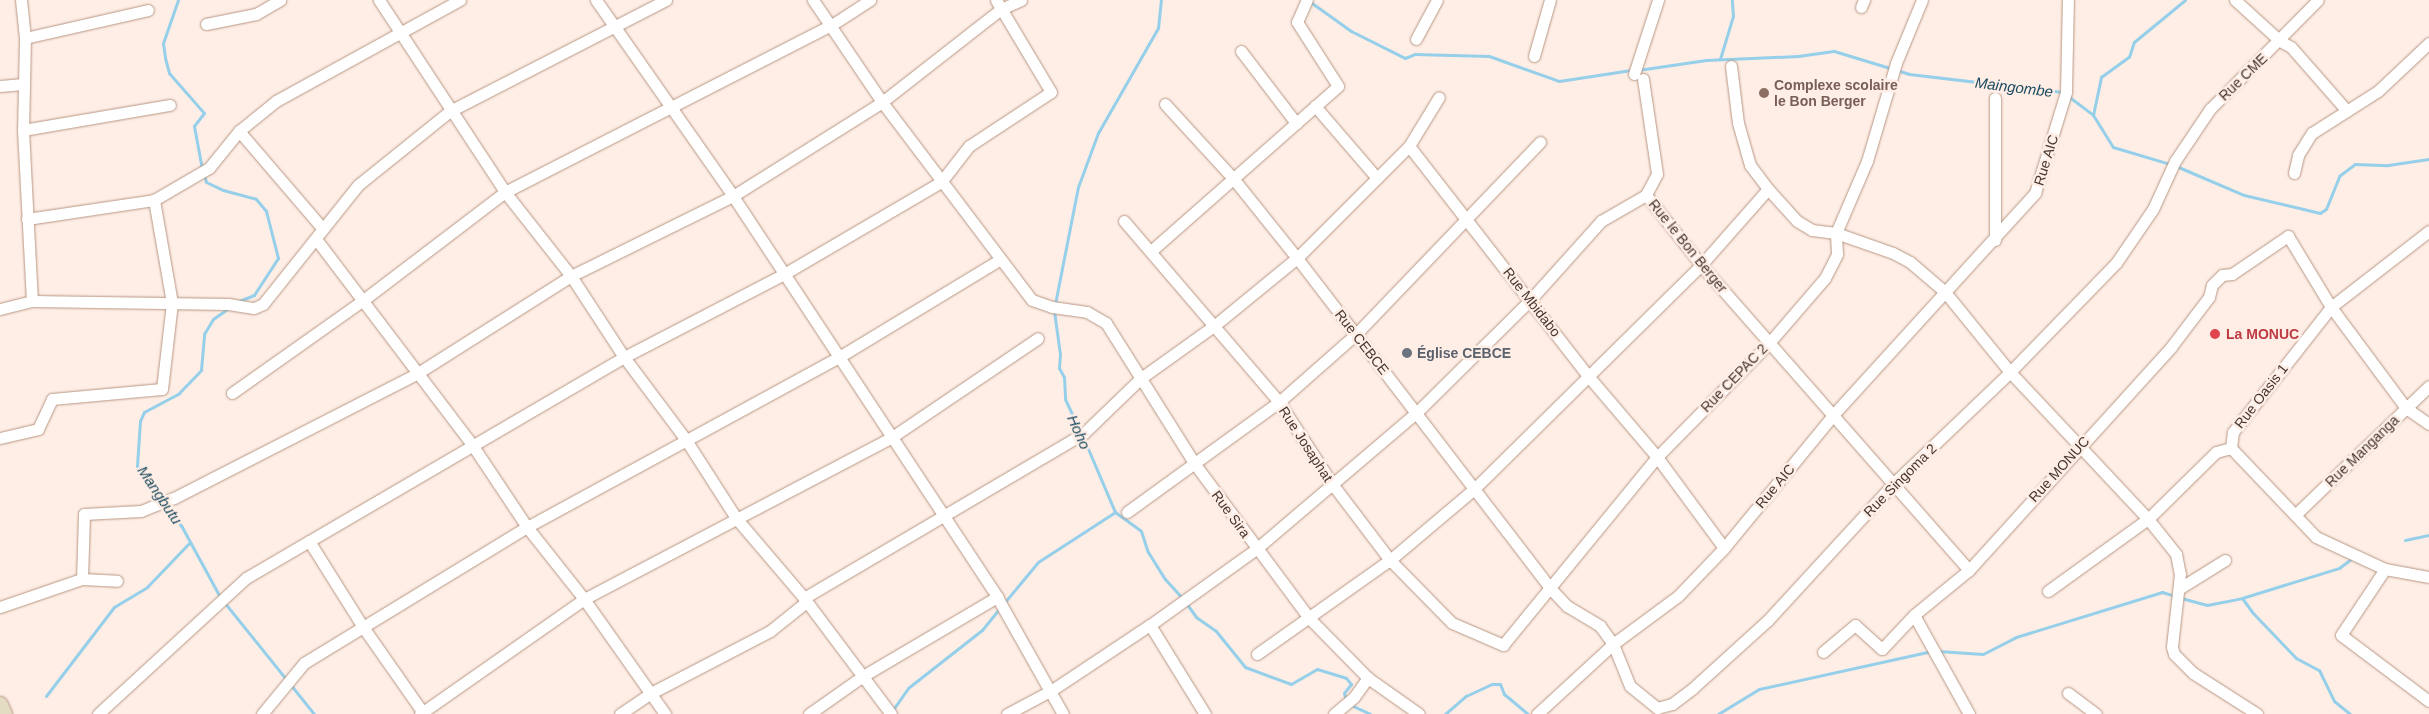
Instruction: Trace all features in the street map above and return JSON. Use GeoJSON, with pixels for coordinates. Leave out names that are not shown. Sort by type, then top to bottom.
{"type":"FeatureCollection","features":[{"type":"Feature","properties":{"kind":"street"},"geometry":{"type":"LineString","coordinates":[[21,0],[25,38],[22,130],[32,301]]}},
{"type":"Feature","properties":{"kind":"street"},"geometry":{"type":"LineString","coordinates":[[206,24],[256,14],[280,0]]}},
{"type":"Feature","properties":{"kind":"street"},"geometry":{"type":"LineString","coordinates":[[379,0],[400,30],[450,111],[505,192],[571,276],[624,357],[686,440],[736,518],[805,600],[891,714]]}},
{"type":"Feature","properties":{"kind":"street"},"geometry":{"type":"LineString","coordinates":[[27,219],[154,200],[205,171],[239,131],[276,101],[400,30],[460,0]]}},
{"type":"Feature","properties":{"kind":"street"},"geometry":{"type":"LineString","coordinates":[[596,0],[670,109],[733,196],[892,437],[943,518],[997,597],[1052,690],[1063,714]]}},
{"type":"Feature","properties":{"kind":"street"},"geometry":{"type":"LineString","coordinates":[[0,309],[32,301],[172,303],[232,305],[254,308],[263,304],[358,185],[450,111],[616,28],[666,0]]}},
{"type":"Feature","properties":{"kind":"street","name":"Rue Sira"},"geometry":{"type":"LineString","coordinates":[[812,0],[882,102],[1032,300],[1056,307],[1088,312],[1106,323],[1194,463],[1309,618],[1368,678],[1419,714]]}},
{"type":"Feature","properties":{"kind":"street"},"geometry":{"type":"LineString","coordinates":[[232,393],[362,300],[505,192],[830,26],[870,0]]}},
{"type":"Feature","properties":{"kind":"street"},"geometry":{"type":"LineString","coordinates":[[82,579],[84,514],[141,512],[418,373],[571,276],[733,196],[882,102],[999,5],[1021,0]]}},
{"type":"Feature","properties":{"kind":"street"},"geometry":{"type":"LineString","coordinates":[[1416,39],[1437,0]]}},
{"type":"Feature","properties":{"kind":"street"},"geometry":{"type":"LineString","coordinates":[[1534,56],[1550,0]]}},
{"type":"Feature","properties":{"kind":"street","name":"Rue CEPAC 2"},"geometry":{"type":"LineString","coordinates":[[1504,646],[1657,457],[1769,343],[1825,278],[1837,254],[1836,233],[1867,161],[1895,68],[1922,0]]}},
{"type":"Feature","properties":{"kind":"street","name":"Rue AIC"},"geometry":{"type":"LineString","coordinates":[[1538,714],[1613,644],[1678,596],[1724,548],[1834,414],[1995,240],[2035,192],[2066,94],[2068,0]]}},
{"type":"Feature","properties":{"kind":"street"},"geometry":{"type":"LineString","coordinates":[[2235,0],[2280,41],[2291,47],[2348,110]]}},
{"type":"Feature","properties":{"kind":"street","name":"Rue CME"},"geometry":{"type":"LineString","coordinates":[[2175,166],[2210,109],[2280,41],[2318,0]]}},
{"type":"Feature","properties":{"kind":"street","name":"Rue le Bon Berger"},"geometry":{"type":"LineString","coordinates":[[1653,1],[1638,73],[1657,174],[1646,195],[1701,265],[1834,414],[1969,570]]}},
{"type":"Feature","properties":{"kind":"street"},"geometry":{"type":"LineString","coordinates":[[98,714],[246,578],[624,357],[784,274],[941,182],[969,146],[1051,92],[999,5]]}},
{"type":"Feature","properties":{"kind":"street"},"geometry":{"type":"LineString","coordinates":[[1151,251],[1232,177],[1338,86],[1296,22],[1305,5]]}},
{"type":"Feature","properties":{"kind":"street"},"geometry":{"type":"LineString","coordinates":[[25,38],[148,10]]}},
{"type":"Feature","properties":{"kind":"street"},"geometry":{"type":"LineString","coordinates":[[2294,173],[2298,155],[2312,133],[2378,91],[2429,43]]}},
{"type":"Feature","properties":{"kind":"street"},"geometry":{"type":"LineString","coordinates":[[1241,51],[1296,123]]}},
{"type":"Feature","properties":{"kind":"street"},"geometry":{"type":"LineString","coordinates":[[1731,66],[1738,123],[1750,165],[1768,189],[1797,221],[1812,230],[1836,233],[1893,253],[1910,262],[1945,292],[2010,372],[2078,448],[2148,519],[2176,554],[2179,594],[2172,647],[2174,654],[2194,673],[2257,714]]}},
{"type":"Feature","properties":{"kind":"street"},"geometry":{"type":"LineString","coordinates":[[0,86],[23,84]]}},
{"type":"Feature","properties":{"kind":"street"},"geometry":{"type":"LineString","coordinates":[[620,714],[651,693],[770,631],[805,600],[1081,435],[1141,378],[1215,325],[1297,258],[1408,146],[1439,97]]}},
{"type":"Feature","properties":{"kind":"street"},"geometry":{"type":"LineString","coordinates":[[1994,98],[1995,240]]}},
{"type":"Feature","properties":{"kind":"street","name":"Rue CEBCE"},"geometry":{"type":"LineString","coordinates":[[1165,104],[1232,177],[1297,258],[1550,588],[1567,606],[1600,626],[1613,644]]}},
{"type":"Feature","properties":{"kind":"street"},"geometry":{"type":"LineString","coordinates":[[22,130],[170,105]]}},
{"type":"Feature","properties":{"kind":"street"},"geometry":{"type":"LineString","coordinates":[[1315,106],[1377,178]]}},
{"type":"Feature","properties":{"kind":"street"},"geometry":{"type":"LineString","coordinates":[[239,131],[322,228]]}},
{"type":"Feature","properties":{"kind":"street"},"geometry":{"type":"LineString","coordinates":[[1126,512],[1279,402],[1356,334],[1466,222],[1540,142]]}},
{"type":"Feature","properties":{"kind":"street","name":"Rue Mbidabo"},"geometry":{"type":"LineString","coordinates":[[1408,146],[1466,222],[1531,299],[1589,377],[1657,457],[1724,548]]}},
{"type":"Feature","properties":{"kind":"street","name":"Rue Singoma 2"},"geometry":{"type":"LineString","coordinates":[[1613,644],[1630,686],[1657,708],[1672,704],[1768,620],[1894,483],[2010,372],[2116,263],[2153,209],[2175,166]]}},
{"type":"Feature","properties":{"kind":"street"},"geometry":{"type":"LineString","coordinates":[[1257,654],[1390,560],[1474,489],[1701,265],[1768,189]]}},
{"type":"Feature","properties":{"kind":"street"},"geometry":{"type":"LineString","coordinates":[[1007,714],[1052,690],[1150,625],[1256,549],[1334,486],[1416,413],[1531,299],[1601,220],[1646,195]]}},
{"type":"Feature","properties":{"kind":"street"},"geometry":{"type":"LineString","coordinates":[[0,438],[38,429],[52,399],[162,389],[172,303],[154,200]]}},
{"type":"Feature","properties":{"kind":"street","name":"Rue Josaphat"},"geometry":{"type":"LineString","coordinates":[[1124,221],[1279,402],[1334,486],[1390,560],[1452,623],[1504,646]]}},
{"type":"Feature","properties":{"kind":"street","name":"Rue Oasis 1"},"geometry":{"type":"LineString","coordinates":[[2231,448],[2233,432],[2331,307],[2429,231]]}},
{"type":"Feature","properties":{"kind":"street","name":"Rue MONUC"},"geometry":{"type":"LineString","coordinates":[[1823,652],[1855,625],[1882,649],[1914,615],[1969,570],[2171,347],[2209,297],[2212,285],[2222,275],[2232,274],[2288,236],[2331,307]]}},
{"type":"Feature","properties":{"kind":"street"},"geometry":{"type":"LineString","coordinates":[[316,239],[473,446],[527,527],[584,600],[665,714]]}},
{"type":"Feature","properties":{"kind":"street"},"geometry":{"type":"LineString","coordinates":[[262,714],[304,663],[527,527],[839,357],[1000,260]]}},
{"type":"Feature","properties":{"kind":"street"},"geometry":{"type":"LineString","coordinates":[[2331,307],[2406,408],[2429,424]]}},
{"type":"Feature","properties":{"kind":"street"},"geometry":{"type":"LineString","coordinates":[[309,541],[363,627],[422,713],[584,600],[892,437],[1038,338]]}},
{"type":"Feature","properties":{"kind":"street","name":"Rue Manganga"},"geometry":{"type":"LineString","coordinates":[[2295,515],[2429,386]]}},
{"type":"Feature","properties":{"kind":"street"},"geometry":{"type":"LineString","coordinates":[[2048,591],[2148,519],[2216,452],[2231,448],[2316,537],[2385,569],[2429,577]]}},
{"type":"Feature","properties":{"kind":"street"},"geometry":{"type":"LineString","coordinates":[[2179,594],[2225,560]]}},
{"type":"Feature","properties":{"kind":"street"},"geometry":{"type":"LineString","coordinates":[[2385,569],[2341,634],[2429,701]]}},
{"type":"Feature","properties":{"kind":"street"},"geometry":{"type":"LineString","coordinates":[[0,607],[82,579],[117,581]]}},
{"type":"Feature","properties":{"kind":"street"},"geometry":{"type":"LineString","coordinates":[[809,714],[863,676],[997,597]]}},
{"type":"Feature","properties":{"kind":"street"},"geometry":{"type":"LineString","coordinates":[[1914,615],[1932,651],[1969,714]]}},
{"type":"Feature","properties":{"kind":"street"},"geometry":{"type":"LineString","coordinates":[[1150,625],[1205,714]]}},
{"type":"Feature","properties":{"kind":"street"},"geometry":{"type":"LineString","coordinates":[[1335,713],[1354,697],[1368,678]]}},
{"type":"Feature","properties":{"kind":"street"},"geometry":{"type":"LineString","coordinates":[[2068,693],[2096,714]]}},
{"type":"Feature","properties":{"kind":"street"},"geometry":{"type":"LineString","coordinates":[[0,704],[4,714]]}},
{"type":"Feature","properties":{"kind":"waterway","name":"Mangbutu"},"geometry":{"type":"LineString","coordinates":[[178,0],[163,43],[165,58],[169,73],[204,113],[194,126],[202,169]]}},
{"type":"Feature","properties":{"kind":"waterway","name":"Hoho"},"geometry":{"type":"LineString","coordinates":[[1055,304],[1078,187],[1098,133],[1158,28],[1161,0]]}},
{"type":"Feature","properties":{"kind":"waterway"},"geometry":{"type":"LineString","coordinates":[[1720,59],[1733,16],[1732,0]]}},
{"type":"Feature","properties":{"kind":"waterway"},"geometry":{"type":"LineString","coordinates":[[2093,115],[2101,77],[2129,57],[2134,42],[2185,0]]}},
{"type":"Feature","properties":{"kind":"waterway"},"geometry":{"type":"LineString","coordinates":[[1309,1],[1351,31],[1405,58],[1415,54],[1489,56],[1559,81],[1631,70]]}},
{"type":"Feature","properties":{"kind":"waterway","name":"Maingombe"},"geometry":{"type":"LineString","coordinates":[[1638,70],[1706,60],[1798,56],[1834,51],[1909,74],[2063,92]]}},
{"type":"Feature","properties":{"kind":"waterway","name":"Maingombe"},"geometry":{"type":"LineString","coordinates":[[2068,96],[2093,115],[2113,147],[2170,164]]}},
{"type":"Feature","properties":{"kind":"waterway","name":"Maingombe"},"geometry":{"type":"LineString","coordinates":[[2176,166],[2244,195],[2320,213],[2326,209],[2339,176],[2355,164],[2388,165],[2429,159]]}},
{"type":"Feature","properties":{"kind":"waterway","name":"Mangbutu"},"geometry":{"type":"LineString","coordinates":[[204,175],[206,182],[223,190],[256,199],[266,211],[278,258],[254,295],[234,303]]}},
{"type":"Feature","properties":{"kind":"waterway","name":"Mangbutu"},"geometry":{"type":"LineString","coordinates":[[220,597],[182,527],[137,466],[140,421],[144,412],[179,393],[201,370],[204,334],[213,319],[230,307]]}},
{"type":"Feature","properties":{"kind":"waterway","name":"Hoho"},"geometry":{"type":"LineString","coordinates":[[1054,311],[1060,354],[1059,368],[1064,377],[1065,399],[1080,431]]}},
{"type":"Feature","properties":{"kind":"waterway","name":"Hoho"},"geometry":{"type":"LineString","coordinates":[[1083,437],[1115,512],[1141,531],[1148,552],[1165,579],[1182,598]]}},
{"type":"Feature","properties":{"kind":"waterway"},"geometry":{"type":"LineString","coordinates":[[1004,603],[1038,562],[1115,512]]}},
{"type":"Feature","properties":{"kind":"waterway"},"geometry":{"type":"LineString","coordinates":[[2405,540],[2429,535]]}},
{"type":"Feature","properties":{"kind":"waterway"},"geometry":{"type":"LineString","coordinates":[[46,696],[114,607],[147,587],[190,542]]}},
{"type":"Feature","properties":{"kind":"waterway"},"geometry":{"type":"LineString","coordinates":[[2181,598],[2207,605],[2242,598],[2339,568],[2351,559]]}},
{"type":"Feature","properties":{"kind":"waterway"},"geometry":{"type":"LineString","coordinates":[[1938,651],[1983,654],[2016,637],[2162,592],[2175,596]]}},
{"type":"Feature","properties":{"kind":"waterway"},"geometry":{"type":"LineString","coordinates":[[2242,598],[2252,612],[2296,658],[2319,670],[2334,701],[2350,714]]}},
{"type":"Feature","properties":{"kind":"waterway","name":"Mangbutu"},"geometry":{"type":"LineString","coordinates":[[224,602],[314,714]]}},
{"type":"Feature","properties":{"kind":"waterway","name":"Hoho"},"geometry":{"type":"LineString","coordinates":[[1186,603],[1196,617],[1216,631],[1245,667],[1291,684],[1317,669],[1346,678],[1351,684],[1344,693],[1346,701]]}},
{"type":"Feature","properties":{"kind":"waterway"},"geometry":{"type":"LineString","coordinates":[[892,711],[908,688],[982,630],[1000,608]]}},
{"type":"Feature","properties":{"kind":"waterway"},"geometry":{"type":"LineString","coordinates":[[1718,714],[1759,689],[1932,651]]}},
{"type":"Feature","properties":{"kind":"waterway","name":"Hoho"},"geometry":{"type":"LineString","coordinates":[[1445,714],[1466,696],[1492,684],[1500,684],[1504,694],[1528,714]]}},
{"type":"Feature","properties":{"kind":"waterway","name":"Hoho"},"geometry":{"type":"LineString","coordinates":[[1351,705],[1370,714]]}},
{"type":"Feature","properties":{"kind":"place","name":"Complexe scolaire le Bon Berger"},"geometry":{"type":"Point","coordinates":[1764,93]}},
{"type":"Feature","properties":{"kind":"place","name":"La MONUC"},"geometry":{"type":"Point","coordinates":[2215,334]}},
{"type":"Feature","properties":{"kind":"place","name":"Église CEBCE"},"geometry":{"type":"Point","coordinates":[1407,353]}}]}
